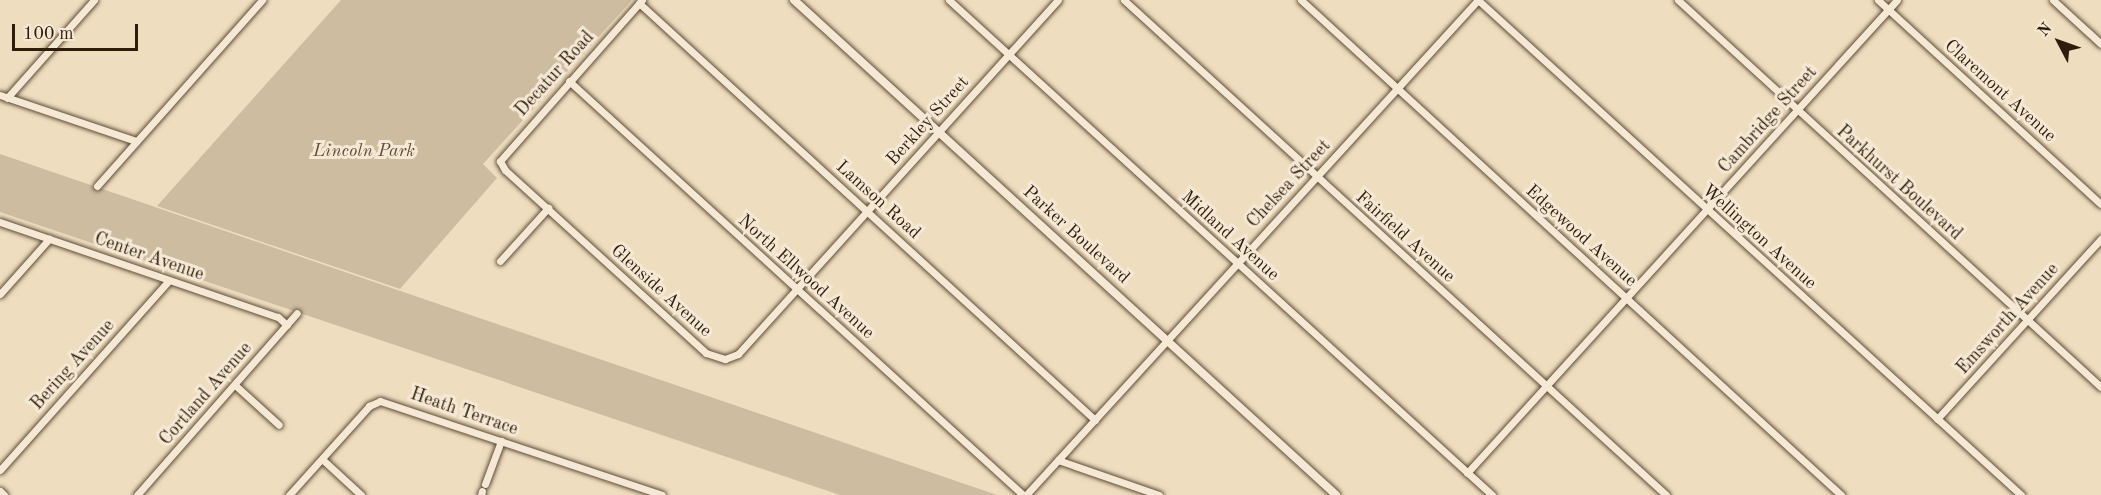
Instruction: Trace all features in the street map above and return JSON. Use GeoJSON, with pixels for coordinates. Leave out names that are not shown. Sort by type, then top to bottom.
{"type":"FeatureCollection","features":[{"type":"Feature","properties":{"kind":"street"},"geometry":{"type":"LineString","coordinates":[[94,0],[4,97],[136,141]]}},
{"type":"Feature","properties":{"kind":"street"},"geometry":{"type":"LineString","coordinates":[[97,186],[262,0]]}},
{"type":"Feature","properties":{"kind":"street","name":"Parker Boulevard"},"geometry":{"type":"LineString","coordinates":[[794,0],[1336,495]]}},
{"type":"Feature","properties":{"kind":"street","name":"Midland Avenue"},"geometry":{"type":"LineString","coordinates":[[949,0],[1492,495]]}},
{"type":"Feature","properties":{"kind":"street","name":"Berkley Street"},"geometry":{"type":"LineString","coordinates":[[796,289],[1058,0]]}},
{"type":"Feature","properties":{"kind":"street","name":"Fairfield Avenue"},"geometry":{"type":"LineString","coordinates":[[1124,0],[1665,495]]}},
{"type":"Feature","properties":{"kind":"street","name":"Edgewood Avenue"},"geometry":{"type":"LineString","coordinates":[[1301,0],[1841,495]]}},
{"type":"Feature","properties":{"kind":"street","name":"Chelsea Street"},"geometry":{"type":"LineString","coordinates":[[1024,495],[1478,0]]}},
{"type":"Feature","properties":{"kind":"street","name":"Wellington Avenue"},"geometry":{"type":"LineString","coordinates":[[1478,0],[2021,495]]}},
{"type":"Feature","properties":{"kind":"street","name":"Parkhurst Boulevard"},"geometry":{"type":"LineString","coordinates":[[1678,0],[2101,387]]}},
{"type":"Feature","properties":{"kind":"street","name":"Claremont Avenue"},"geometry":{"type":"LineString","coordinates":[[1878,0],[2101,204]]}},
{"type":"Feature","properties":{"kind":"street","name":"Cambridge Street"},"geometry":{"type":"LineString","coordinates":[[1467,473],[1898,0]]}},
{"type":"Feature","properties":{"kind":"street"},"geometry":{"type":"LineString","coordinates":[[2053,0],[2101,44]]}},
{"type":"Feature","properties":{"kind":"street","name":"Decatur Road"},"geometry":{"type":"LineString","coordinates":[[506,170],[500,160],[502,156],[640,2]]}},
{"type":"Feature","properties":{"kind":"street","name":"Lamson Road"},"geometry":{"type":"LineString","coordinates":[[640,2],[1095,420]]}},
{"type":"Feature","properties":{"kind":"street","name":"North Ellwood Avenue"},"geometry":{"type":"LineString","coordinates":[[569,81],[1024,495]]}},
{"type":"Feature","properties":{"kind":"street","name":"Glenside Avenue"},"geometry":{"type":"LineString","coordinates":[[506,170],[706,353],[718,358],[738,354],[796,289]]}},
{"type":"Feature","properties":{"kind":"street"},"geometry":{"type":"LineString","coordinates":[[500,261],[548,208]]}},
{"type":"Feature","properties":{"kind":"street","name":"Center Avenue"},"geometry":{"type":"LineString","coordinates":[[0,222],[278,317],[287,325]]}},
{"type":"Feature","properties":{"kind":"street"},"geometry":{"type":"LineString","coordinates":[[0,294],[49,239]]}},
{"type":"Feature","properties":{"kind":"street","name":"Emsworth Avenue"},"geometry":{"type":"LineString","coordinates":[[1936,419],[2101,239]]}},
{"type":"Feature","properties":{"kind":"street","name":"Bering Avenue"},"geometry":{"type":"LineString","coordinates":[[0,470],[169,280]]}},
{"type":"Feature","properties":{"kind":"street","name":"Cortland Avenue"},"geometry":{"type":"LineString","coordinates":[[137,495],[297,313]]}},
{"type":"Feature","properties":{"kind":"street"},"geometry":{"type":"LineString","coordinates":[[235,385],[279,425]]}},
{"type":"Feature","properties":{"kind":"street","name":"Heath Terrace"},"geometry":{"type":"LineString","coordinates":[[289,495],[369,406],[380,401],[662,495]]}},
{"type":"Feature","properties":{"kind":"street"},"geometry":{"type":"LineString","coordinates":[[483,490],[501,441]]}},
{"type":"Feature","properties":{"kind":"street"},"geometry":{"type":"LineString","coordinates":[[322,459],[361,495]]}},
{"type":"Feature","properties":{"kind":"street"},"geometry":{"type":"LineString","coordinates":[[1058,460],[1159,495]]}},
{"type":"Feature","properties":{"kind":"street"},"geometry":{"type":"LineString","coordinates":[[0,491],[4,495]]}},
{"type":"Feature","properties":{"kind":"green space","name":"Lincoln Park"},"geometry":{"type":"Polygon","coordinates":[[[341,0],[632,0],[483,164],[497,178],[400,289],[157,206],[341,0]]]}},
{"type":"Feature","properties":{"kind":"green space"},"geometry":{"type":"Polygon","coordinates":[[[0,154],[997,495],[840,495],[0,212],[0,154]]]}}]}
